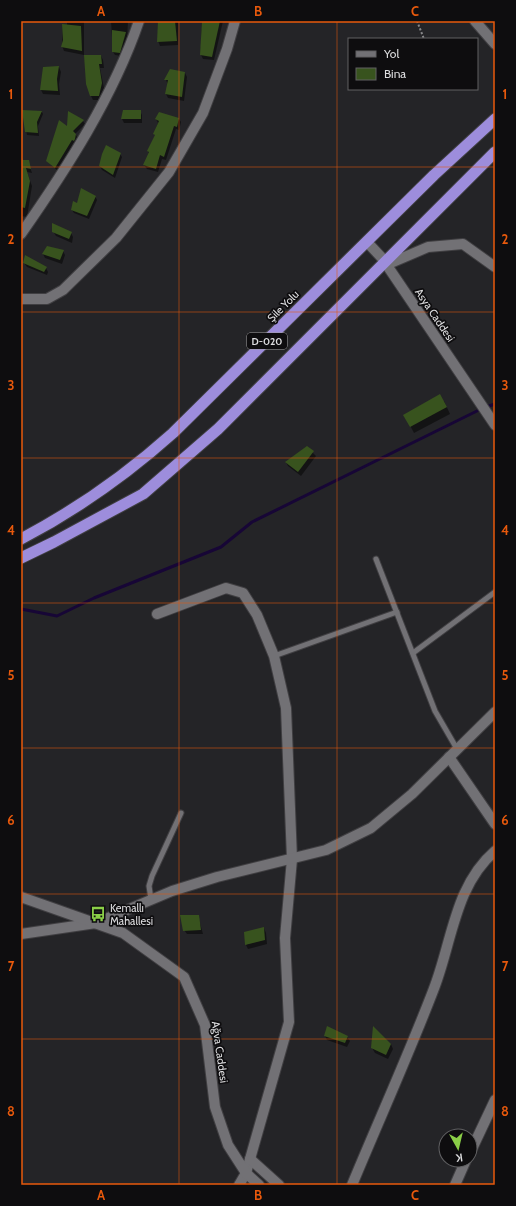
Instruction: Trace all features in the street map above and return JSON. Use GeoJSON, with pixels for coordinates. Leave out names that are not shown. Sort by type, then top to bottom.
{"type":"FeatureCollection","features":[{"type":"Feature","properties":{"kind":"highway","name":"Şile Yolu"},"geometry":{"type":"LineString","coordinates":[[21,539],[60,519],[89,500],[146,457],[174,433],[434,175],[495,119]]}},
{"type":"Feature","properties":{"kind":"highway","name":"D-020"},"geometry":{"type":"LineString","coordinates":[[21,558],[143,494],[218,429],[385,264],[495,152]]}},
{"type":"Feature","properties":{"kind":"street"},"geometry":{"type":"LineString","coordinates":[[21,234],[48,195],[91,123],[130,48],[140,21]]}},
{"type":"Feature","properties":{"kind":"street"},"geometry":{"type":"LineString","coordinates":[[21,299],[46,299],[63,290],[116,238],[169,172],[203,113],[227,49],[235,21]]}},
{"type":"Feature","properties":{"kind":"street"},"geometry":{"type":"LineString","coordinates":[[474,21],[495,44]]}},
{"type":"Feature","properties":{"kind":"street","name":"Asya Caddesi"},"geometry":{"type":"LineString","coordinates":[[367,242],[385,264],[493,422]]}},
{"type":"Feature","properties":{"kind":"street"},"geometry":{"type":"LineString","coordinates":[[385,264],[428,247],[463,244],[495,267]]}},
{"type":"Feature","properties":{"kind":"street"},"geometry":{"type":"LineString","coordinates":[[157,614],[226,588],[242,593],[258,615],[274,656],[286,708],[292,859],[286,938],[289,1022],[246,1173],[239,1185]]}},
{"type":"Feature","properties":{"kind":"street"},"geometry":{"type":"LineString","coordinates":[[21,934],[96,923],[151,899],[217,877],[326,850],[371,828],[412,794],[495,712]]}},
{"type":"Feature","properties":{"kind":"street"},"geometry":{"type":"LineString","coordinates":[[449,757],[495,824]]}},
{"type":"Feature","properties":{"kind":"street"},"geometry":{"type":"LineString","coordinates":[[352,1185],[434,989],[463,895],[478,868],[495,851]]}},
{"type":"Feature","properties":{"kind":"street","name":"Ağva Caddesi"},"geometry":{"type":"LineString","coordinates":[[21,897],[123,933],[184,977],[206,1025],[215,1107],[228,1145],[246,1173],[259,1185]]}},
{"type":"Feature","properties":{"kind":"street"},"geometry":{"type":"LineString","coordinates":[[478,1136],[495,1100]]}},
{"type":"Feature","properties":{"kind":"street"},"geometry":{"type":"LineString","coordinates":[[250,1159],[279,1185]]}},
{"type":"Feature","properties":{"kind":"street"},"geometry":{"type":"LineString","coordinates":[[454,1185],[462,1168]]}},
{"type":"Feature","properties":{"kind":"lane"},"geometry":{"type":"LineString","coordinates":[[376,559],[440,720],[457,749]]}},
{"type":"Feature","properties":{"kind":"lane"},"geometry":{"type":"LineString","coordinates":[[413,653],[495,592]]}},
{"type":"Feature","properties":{"kind":"lane"},"geometry":{"type":"LineString","coordinates":[[274,656],[397,612]]}},
{"type":"Feature","properties":{"kind":"lane"},"geometry":{"type":"LineString","coordinates":[[151,899],[149,886],[152,876],[181,813]]}},
{"type":"Feature","properties":{"kind":"path"},"geometry":{"type":"LineString","coordinates":[[417,21],[424,38]]}},
{"type":"Feature","properties":{"kind":"building"},"geometry":{"type":"Polygon","coordinates":[[[158,21],[175,21],[177,41],[157,42],[158,21]]]}},
{"type":"Feature","properties":{"kind":"building"},"geometry":{"type":"Polygon","coordinates":[[[202,21],[220,21],[212,57],[200,55],[202,21]]]}},
{"type":"Feature","properties":{"kind":"building"},"geometry":{"type":"Polygon","coordinates":[[[62,24],[81,26],[82,51],[61,47],[63,40],[62,24]]]}},
{"type":"Feature","properties":{"kind":"building"},"geometry":{"type":"Polygon","coordinates":[[[112,30],[126,32],[120,53],[112,52],[112,30]]]}},
{"type":"Feature","properties":{"kind":"building"},"geometry":{"type":"Polygon","coordinates":[[[84,55],[101,55],[102,64],[99,64],[102,83],[99,96],[90,96],[86,84],[84,55]]]}},
{"type":"Feature","properties":{"kind":"building"},"geometry":{"type":"Polygon","coordinates":[[[59,66],[57,79],[58,91],[40,90],[43,67],[59,66]]]}},
{"type":"Feature","properties":{"kind":"building"},"geometry":{"type":"Polygon","coordinates":[[[170,69],[185,72],[182,97],[165,94],[168,80],[164,80],[170,69]]]}},
{"type":"Feature","properties":{"kind":"building"},"geometry":{"type":"Polygon","coordinates":[[[22,110],[42,111],[37,122],[38,133],[25,132],[22,110]]]}},
{"type":"Feature","properties":{"kind":"building"},"geometry":{"type":"Polygon","coordinates":[[[123,110],[141,110],[141,119],[121,119],[123,110]]]}},
{"type":"Feature","properties":{"kind":"building"},"geometry":{"type":"Polygon","coordinates":[[[68,111],[84,120],[73,131],[76,134],[75,139],[74,141],[72,140],[55,168],[46,161],[59,120],[67,126],[68,111]]]}},
{"type":"Feature","properties":{"kind":"building"},"geometry":{"type":"Polygon","coordinates":[[[159,112],[179,118],[177,127],[174,126],[164,157],[160,155],[156,169],[143,165],[149,152],[147,151],[155,135],[153,134],[159,121],[155,119],[159,112]]]}},
{"type":"Feature","properties":{"kind":"building"},"geometry":{"type":"Polygon","coordinates":[[[106,145],[121,153],[113,175],[99,166],[106,145]]]}},
{"type":"Feature","properties":{"kind":"building"},"geometry":{"type":"Polygon","coordinates":[[[22,158],[23,160],[29,160],[31,169],[26,168],[30,181],[25,208],[21,207],[22,158]]]}},
{"type":"Feature","properties":{"kind":"building"},"geometry":{"type":"Polygon","coordinates":[[[81,188],[96,196],[87,216],[71,210],[73,201],[77,203],[81,188]]]}},
{"type":"Feature","properties":{"kind":"building"},"geometry":{"type":"Polygon","coordinates":[[[52,223],[72,232],[69,239],[52,232],[52,223]]]}},
{"type":"Feature","properties":{"kind":"building"},"geometry":{"type":"Polygon","coordinates":[[[47,246],[64,250],[60,260],[42,254],[47,246]]]}},
{"type":"Feature","properties":{"kind":"building"},"geometry":{"type":"Polygon","coordinates":[[[25,255],[47,267],[44,272],[23,263],[25,255]]]}},
{"type":"Feature","properties":{"kind":"building"},"geometry":{"type":"Polygon","coordinates":[[[440,394],[447,407],[410,427],[403,415],[440,394]]]}},
{"type":"Feature","properties":{"kind":"building"},"geometry":{"type":"Polygon","coordinates":[[[307,446],[314,451],[298,472],[285,462],[307,446]]]}},
{"type":"Feature","properties":{"kind":"building"},"geometry":{"type":"Polygon","coordinates":[[[180,915],[199,915],[201,930],[183,931],[180,915]]]}},
{"type":"Feature","properties":{"kind":"building"},"geometry":{"type":"Polygon","coordinates":[[[264,927],[265,940],[245,945],[244,932],[264,927]]]}},
{"type":"Feature","properties":{"kind":"building"},"geometry":{"type":"Polygon","coordinates":[[[327,1026],[348,1036],[345,1043],[324,1036],[327,1026]]]}},
{"type":"Feature","properties":{"kind":"building"},"geometry":{"type":"Polygon","coordinates":[[[373,1026],[391,1044],[386,1055],[371,1048],[373,1026]]]}},
{"type":"Feature","properties":{"kind":"waterway"},"geometry":{"type":"LineString","coordinates":[[486,407],[495,404]]}},
{"type":"Feature","properties":{"kind":"waterway"},"geometry":{"type":"LineString","coordinates":[[21,609],[57,616],[94,598],[221,547],[252,522],[481,409]]}},
{"type":"Feature","properties":{"kind":"place","name":"Kemallı Mahallesi"},"geometry":{"type":"Point","coordinates":[98,914]}}]}
